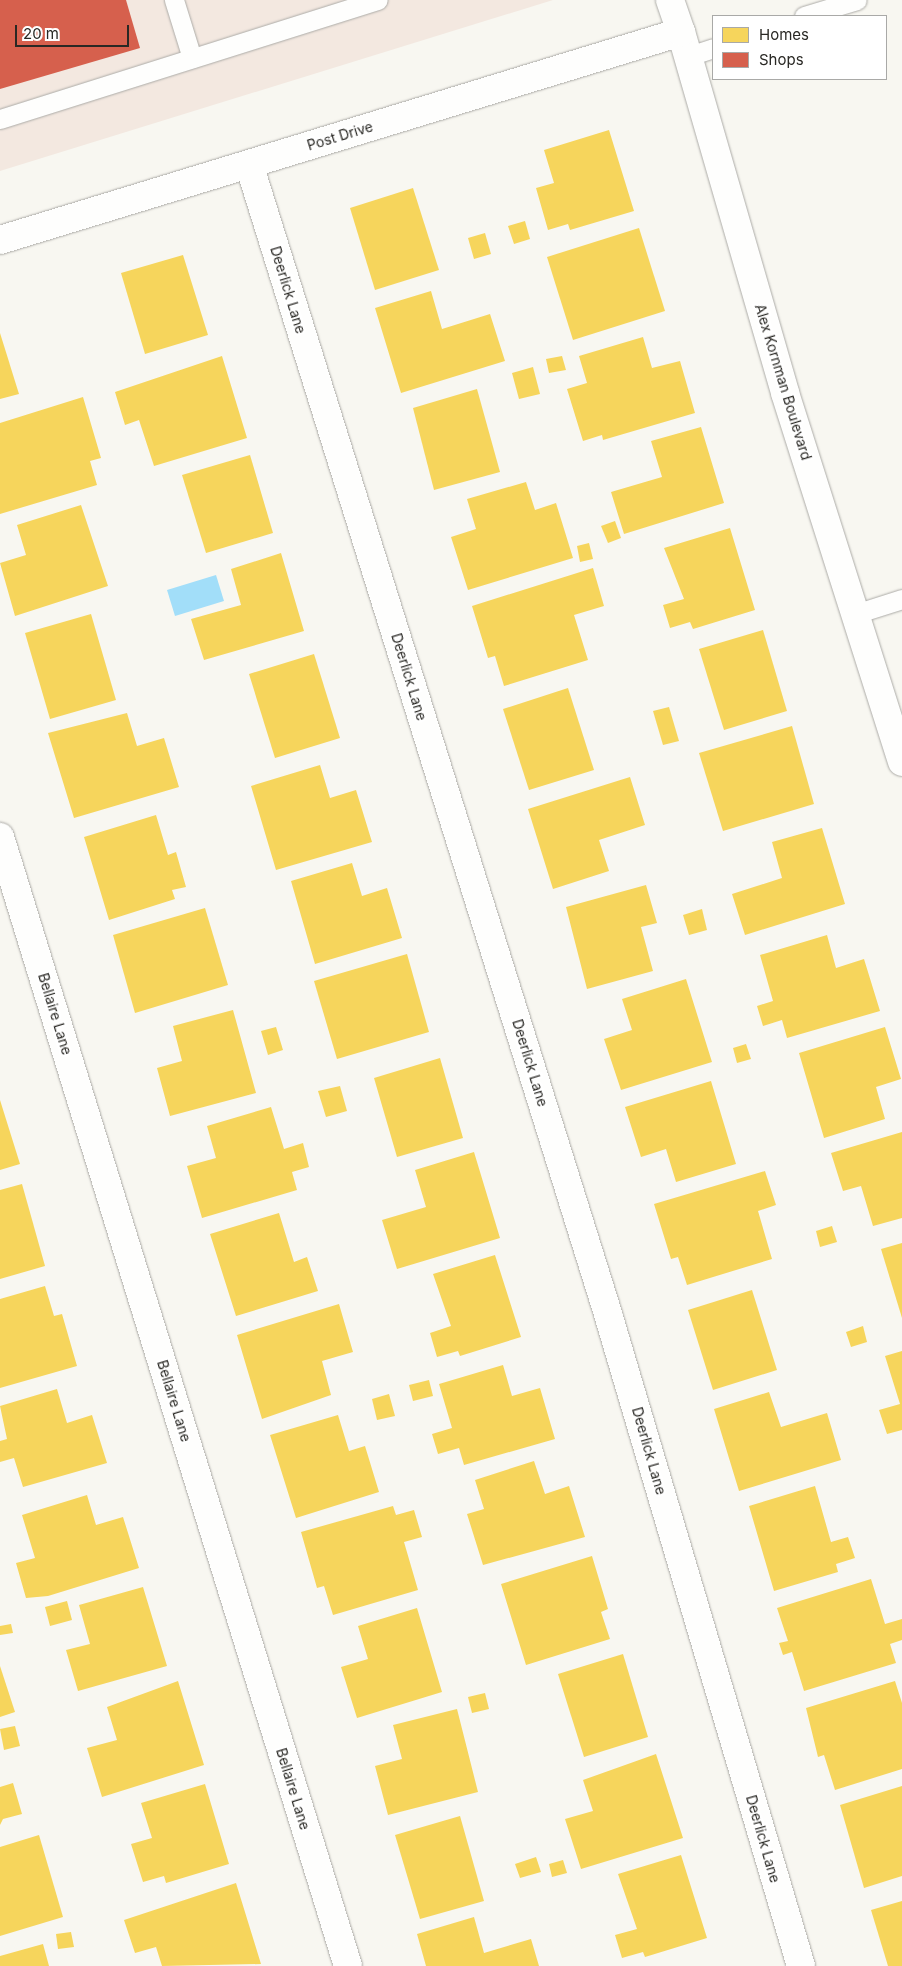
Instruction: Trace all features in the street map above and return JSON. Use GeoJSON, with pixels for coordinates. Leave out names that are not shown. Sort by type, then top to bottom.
{"type":"FeatureCollection","features":[{"type":"Feature","properties":{"kind":"street","name":"Alex Kornman Boulevard"},"geometry":{"type":"LineString","coordinates":[[670,0],[694,45],[786,393],[902,762]]}},
{"type":"Feature","properties":{"kind":"street","name":"Post Drive"},"geometry":{"type":"LineString","coordinates":[[0,240],[249,164],[694,45]]}},
{"type":"Feature","properties":{"kind":"street","name":"Deerlick Lane"},"geometry":{"type":"LineString","coordinates":[[249,164],[605,1304],[801,1966]]}},
{"type":"Feature","properties":{"kind":"street","name":"Bellaire Lane"},"geometry":{"type":"LineString","coordinates":[[0,837],[348,1966]]}},
{"type":"Feature","properties":{"kind":"lane"},"geometry":{"type":"LineString","coordinates":[[174,0],[192,58]]}},
{"type":"Feature","properties":{"kind":"lane"},"geometry":{"type":"LineString","coordinates":[[0,119],[378,0]]}},
{"type":"Feature","properties":{"kind":"lane"},"geometry":{"type":"LineString","coordinates":[[807,15],[857,0]]}},
{"type":"Feature","properties":{"kind":"lane"},"geometry":{"type":"LineString","coordinates":[[855,614],[902,599]]}},
{"type":"Feature","properties":{"kind":"shaded area"},"geometry":{"type":"Polygon","coordinates":[[[0,0],[553,0],[0,171],[0,0]]]}},
{"type":"Feature","properties":{"kind":"water"},"geometry":{"type":"Polygon","coordinates":[[[216,575],[224,601],[175,616],[167,590],[216,575]]]}},
{"type":"Feature","properties":{"kind":"building: Homes"},"geometry":{"type":"Polygon","coordinates":[[[609,130],[634,211],[570,230],[568,224],[548,230],[536,188],[554,183],[544,150],[609,130]]]}},
{"type":"Feature","properties":{"kind":"building: Homes"},"geometry":{"type":"Polygon","coordinates":[[[413,188],[439,270],[375,290],[350,208],[413,188]]]}},
{"type":"Feature","properties":{"kind":"building: Homes"},"geometry":{"type":"Polygon","coordinates":[[[525,221],[530,239],[514,244],[508,226],[525,221]]]}},
{"type":"Feature","properties":{"kind":"building: Homes"},"geometry":{"type":"Polygon","coordinates":[[[639,228],[665,311],[573,340],[547,257],[639,228]]]}},
{"type":"Feature","properties":{"kind":"building: Homes"},"geometry":{"type":"Polygon","coordinates":[[[485,233],[491,254],[474,259],[468,238],[485,233]]]}},
{"type":"Feature","properties":{"kind":"building: Homes"},"geometry":{"type":"Polygon","coordinates":[[[183,255],[208,335],[145,354],[121,273],[183,255]]]}},
{"type":"Feature","properties":{"kind":"building: Homes"},"geometry":{"type":"Polygon","coordinates":[[[431,291],[442,329],[490,314],[505,361],[401,393],[375,308],[431,291]]]}},
{"type":"Feature","properties":{"kind":"building: Homes"},"geometry":{"type":"Polygon","coordinates":[[[0,333],[19,394],[0,399],[0,333]]]}},
{"type":"Feature","properties":{"kind":"building: Homes"},"geometry":{"type":"Polygon","coordinates":[[[643,337],[652,368],[680,361],[695,413],[603,440],[602,435],[583,441],[567,389],[587,383],[579,356],[643,337]]]}},
{"type":"Feature","properties":{"kind":"building: Homes"},"geometry":{"type":"Polygon","coordinates":[[[222,356],[247,438],[154,466],[139,420],[125,425],[115,392],[222,356]]]}},
{"type":"Feature","properties":{"kind":"building: Homes"},"geometry":{"type":"Polygon","coordinates":[[[562,356],[566,370],[549,373],[546,359],[562,356]]]}},
{"type":"Feature","properties":{"kind":"building: Homes"},"geometry":{"type":"Polygon","coordinates":[[[533,367],[540,394],[519,399],[512,373],[533,367]]]}},
{"type":"Feature","properties":{"kind":"building: Homes"},"geometry":{"type":"Polygon","coordinates":[[[477,389],[500,472],[434,490],[413,408],[477,389]]]}},
{"type":"Feature","properties":{"kind":"building: Homes"},"geometry":{"type":"Polygon","coordinates":[[[83,397],[101,458],[90,461],[97,485],[0,514],[0,423],[83,397]]]}},
{"type":"Feature","properties":{"kind":"building: Homes"},"geometry":{"type":"Polygon","coordinates":[[[701,427],[724,503],[624,534],[611,492],[662,477],[651,441],[701,427]]]}},
{"type":"Feature","properties":{"kind":"building: Homes"},"geometry":{"type":"Polygon","coordinates":[[[250,455],[273,533],[206,553],[182,475],[250,455]]]}},
{"type":"Feature","properties":{"kind":"building: Homes"},"geometry":{"type":"Polygon","coordinates":[[[526,482],[535,510],[556,503],[573,558],[468,590],[451,537],[476,529],[467,499],[526,482]]]}},
{"type":"Feature","properties":{"kind":"building: Homes"},"geometry":{"type":"Polygon","coordinates":[[[81,505],[108,586],[15,616],[0,563],[26,555],[17,525],[81,505]]]}},
{"type":"Feature","properties":{"kind":"building: Homes"},"geometry":{"type":"Polygon","coordinates":[[[615,521],[621,538],[608,543],[601,526],[615,521]]]}},
{"type":"Feature","properties":{"kind":"building: Homes"},"geometry":{"type":"Polygon","coordinates":[[[730,528],[755,610],[693,629],[690,622],[670,628],[663,605],[684,599],[664,548],[730,528]]]}},
{"type":"Feature","properties":{"kind":"building: Homes"},"geometry":{"type":"Polygon","coordinates":[[[589,543],[593,559],[580,562],[577,546],[589,543]]]}},
{"type":"Feature","properties":{"kind":"building: Homes"},"geometry":{"type":"Polygon","coordinates":[[[281,553],[304,631],[204,660],[191,619],[241,605],[231,569],[281,553]]]}},
{"type":"Feature","properties":{"kind":"building: Homes"},"geometry":{"type":"Polygon","coordinates":[[[593,568],[604,606],[574,615],[588,660],[504,686],[495,656],[488,658],[472,606],[593,568]]]}},
{"type":"Feature","properties":{"kind":"building: Homes"},"geometry":{"type":"Polygon","coordinates":[[[91,614],[116,700],[50,719],[25,633],[91,614]]]}},
{"type":"Feature","properties":{"kind":"building: Homes"},"geometry":{"type":"Polygon","coordinates":[[[763,630],[787,711],[724,730],[699,649],[763,630]]]}},
{"type":"Feature","properties":{"kind":"building: Homes"},"geometry":{"type":"Polygon","coordinates":[[[314,654],[340,738],[275,758],[249,674],[314,654]]]}},
{"type":"Feature","properties":{"kind":"building: Homes"},"geometry":{"type":"Polygon","coordinates":[[[568,688],[594,770],[529,790],[503,709],[568,688]]]}},
{"type":"Feature","properties":{"kind":"building: Homes"},"geometry":{"type":"Polygon","coordinates":[[[669,707],[679,741],[663,745],[653,711],[669,707]]]}},
{"type":"Feature","properties":{"kind":"building: Homes"},"geometry":{"type":"Polygon","coordinates":[[[127,713],[137,746],[164,738],[179,787],[74,818],[48,733],[127,713]]]}},
{"type":"Feature","properties":{"kind":"building: Homes"},"geometry":{"type":"Polygon","coordinates":[[[792,726],[814,804],[723,831],[699,753],[792,726]]]}},
{"type":"Feature","properties":{"kind":"building: Homes"},"geometry":{"type":"Polygon","coordinates":[[[320,765],[330,798],[356,790],[372,842],[276,870],[251,786],[320,765]]]}},
{"type":"Feature","properties":{"kind":"building: Homes"},"geometry":{"type":"Polygon","coordinates":[[[630,777],[645,825],[599,840],[609,871],[553,889],[528,809],[630,777]]]}},
{"type":"Feature","properties":{"kind":"building: Homes"},"geometry":{"type":"Polygon","coordinates":[[[156,815],[168,855],[176,852],[186,887],[172,890],[175,899],[109,920],[84,837],[156,815]]]}},
{"type":"Feature","properties":{"kind":"building: Homes"},"geometry":{"type":"Polygon","coordinates":[[[822,828],[845,904],[745,935],[732,894],[782,878],[772,842],[822,828]]]}},
{"type":"Feature","properties":{"kind":"building: Homes"},"geometry":{"type":"Polygon","coordinates":[[[352,863],[362,896],[387,888],[402,938],[315,964],[291,881],[352,863]]]}},
{"type":"Feature","properties":{"kind":"building: Homes"},"geometry":{"type":"Polygon","coordinates":[[[646,885],[657,923],[641,927],[653,971],[587,989],[566,907],[646,885]]]}},
{"type":"Feature","properties":{"kind":"building: Homes"},"geometry":{"type":"Polygon","coordinates":[[[205,908],[228,985],[135,1013],[113,935],[205,908]]]}},
{"type":"Feature","properties":{"kind":"building: Homes"},"geometry":{"type":"Polygon","coordinates":[[[702,909],[707,930],[689,935],[683,915],[702,909]]]}},
{"type":"Feature","properties":{"kind":"building: Homes"},"geometry":{"type":"Polygon","coordinates":[[[827,935],[836,968],[864,959],[880,1011],[787,1038],[782,1020],[763,1026],[757,1006],[773,1001],[760,955],[827,935]]]}},
{"type":"Feature","properties":{"kind":"building: Homes"},"geometry":{"type":"Polygon","coordinates":[[[407,954],[429,1032],[337,1059],[314,981],[407,954]]]}},
{"type":"Feature","properties":{"kind":"building: Homes"},"geometry":{"type":"Polygon","coordinates":[[[686,979],[712,1062],[621,1090],[604,1039],[632,1030],[622,999],[686,979]]]}},
{"type":"Feature","properties":{"kind":"building: Homes"},"geometry":{"type":"Polygon","coordinates":[[[233,1010],[256,1093],[170,1116],[157,1068],[182,1061],[173,1026],[233,1010]]]}},
{"type":"Feature","properties":{"kind":"building: Homes"},"geometry":{"type":"Polygon","coordinates":[[[276,1027],[283,1050],[268,1055],[261,1031],[276,1027]]]}},
{"type":"Feature","properties":{"kind":"building: Homes"},"geometry":{"type":"Polygon","coordinates":[[[885,1027],[901,1079],[876,1087],[885,1119],[824,1138],[799,1053],[885,1027]]]}},
{"type":"Feature","properties":{"kind":"building: Homes"},"geometry":{"type":"Polygon","coordinates":[[[746,1044],[751,1059],[737,1063],[733,1048],[746,1044]]]}},
{"type":"Feature","properties":{"kind":"building: Homes"},"geometry":{"type":"Polygon","coordinates":[[[440,1058],[463,1138],[397,1157],[374,1078],[440,1058]]]}},
{"type":"Feature","properties":{"kind":"building: Homes"},"geometry":{"type":"Polygon","coordinates":[[[711,1081],[736,1164],[676,1182],[666,1149],[641,1157],[625,1107],[711,1081]]]}},
{"type":"Feature","properties":{"kind":"building: Homes"},"geometry":{"type":"Polygon","coordinates":[[[340,1086],[347,1111],[326,1117],[318,1091],[340,1086]]]}},
{"type":"Feature","properties":{"kind":"building: Homes"},"geometry":{"type":"Polygon","coordinates":[[[0,1100],[20,1164],[0,1170],[0,1100]]]}},
{"type":"Feature","properties":{"kind":"building: Homes"},"geometry":{"type":"Polygon","coordinates":[[[271,1107],[284,1149],[303,1143],[309,1167],[292,1172],[297,1190],[202,1218],[187,1166],[216,1158],[207,1126],[271,1107]]]}},
{"type":"Feature","properties":{"kind":"building: Homes"},"geometry":{"type":"Polygon","coordinates":[[[902,1132],[902,1218],[873,1226],[861,1186],[843,1191],[831,1153],[902,1132]]]}},
{"type":"Feature","properties":{"kind":"building: Homes"},"geometry":{"type":"Polygon","coordinates":[[[474,1152],[500,1238],[397,1269],[382,1220],[426,1207],[415,1170],[474,1152]]]}},
{"type":"Feature","properties":{"kind":"building: Homes"},"geometry":{"type":"Polygon","coordinates":[[[765,1171],[776,1205],[758,1211],[772,1259],[687,1285],[678,1257],[671,1259],[654,1204],[765,1171]]]}},
{"type":"Feature","properties":{"kind":"building: Homes"},"geometry":{"type":"Polygon","coordinates":[[[22,1184],[45,1266],[0,1279],[0,1190],[22,1184]]]}},
{"type":"Feature","properties":{"kind":"building: Homes"},"geometry":{"type":"Polygon","coordinates":[[[279,1213],[294,1262],[307,1257],[318,1291],[236,1316],[210,1234],[279,1213]]]}},
{"type":"Feature","properties":{"kind":"building: Homes"},"geometry":{"type":"Polygon","coordinates":[[[832,1226],[837,1242],[820,1247],[816,1231],[832,1226]]]}},
{"type":"Feature","properties":{"kind":"building: Homes"},"geometry":{"type":"Polygon","coordinates":[[[902,1243],[902,1318],[881,1249],[902,1243]]]}},
{"type":"Feature","properties":{"kind":"building: Homes"},"geometry":{"type":"Polygon","coordinates":[[[495,1255],[521,1337],[460,1356],[458,1351],[437,1357],[430,1333],[451,1326],[433,1274],[495,1255]]]}},
{"type":"Feature","properties":{"kind":"building: Homes"},"geometry":{"type":"Polygon","coordinates":[[[45,1286],[54,1316],[62,1314],[77,1366],[0,1388],[0,1299],[45,1286]]]}},
{"type":"Feature","properties":{"kind":"building: Homes"},"geometry":{"type":"Polygon","coordinates":[[[752,1290],[777,1370],[713,1390],[688,1310],[752,1290]]]}},
{"type":"Feature","properties":{"kind":"building: Homes"},"geometry":{"type":"Polygon","coordinates":[[[339,1304],[353,1352],[322,1361],[331,1395],[262,1419],[237,1335],[339,1304]]]}},
{"type":"Feature","properties":{"kind":"building: Homes"},"geometry":{"type":"Polygon","coordinates":[[[863,1326],[867,1342],[851,1347],[846,1332],[863,1326]]]}},
{"type":"Feature","properties":{"kind":"building: Homes"},"geometry":{"type":"Polygon","coordinates":[[[902,1351],[902,1430],[887,1434],[879,1410],[900,1404],[885,1356],[902,1351]]]}},
{"type":"Feature","properties":{"kind":"building: Homes"},"geometry":{"type":"Polygon","coordinates":[[[503,1365],[512,1396],[540,1388],[555,1439],[464,1465],[459,1448],[438,1454],[432,1434],[452,1428],[439,1384],[503,1365]]]}},
{"type":"Feature","properties":{"kind":"building: Homes"},"geometry":{"type":"Polygon","coordinates":[[[429,1380],[433,1396],[413,1401],[409,1385],[429,1380]]]}},
{"type":"Feature","properties":{"kind":"building: Homes"},"geometry":{"type":"Polygon","coordinates":[[[57,1389],[67,1423],[92,1415],[107,1463],[23,1487],[14,1458],[0,1462],[0,1441],[7,1439],[0,1406],[57,1389]]]}},
{"type":"Feature","properties":{"kind":"building: Homes"},"geometry":{"type":"Polygon","coordinates":[[[769,1392],[781,1427],[827,1413],[841,1460],[739,1491],[714,1409],[769,1392]]]}},
{"type":"Feature","properties":{"kind":"building: Homes"},"geometry":{"type":"Polygon","coordinates":[[[389,1394],[395,1416],[377,1420],[372,1399],[389,1394]]]}},
{"type":"Feature","properties":{"kind":"building: Homes"},"geometry":{"type":"Polygon","coordinates":[[[338,1415],[349,1451],[365,1446],[379,1492],[296,1518],[270,1435],[338,1415]]]}},
{"type":"Feature","properties":{"kind":"building: Homes"},"geometry":{"type":"Polygon","coordinates":[[[534,1461],[545,1494],[569,1486],[585,1537],[483,1565],[467,1514],[484,1509],[475,1480],[534,1461]]]}},
{"type":"Feature","properties":{"kind":"building: Homes"},"geometry":{"type":"Polygon","coordinates":[[[815,1486],[831,1542],[848,1537],[855,1558],[836,1564],[838,1572],[774,1591],[749,1506],[815,1486]]]}},
{"type":"Feature","properties":{"kind":"building: Homes"},"geometry":{"type":"Polygon","coordinates":[[[87,1495],[96,1525],[123,1517],[139,1568],[48,1596],[26,1598],[16,1563],[35,1558],[22,1515],[87,1495]]]}},
{"type":"Feature","properties":{"kind":"building: Homes"},"geometry":{"type":"Polygon","coordinates":[[[393,1506],[396,1515],[414,1510],[422,1537],[404,1542],[418,1590],[333,1615],[324,1586],[317,1588],[301,1532],[393,1506]]]}},
{"type":"Feature","properties":{"kind":"building: Homes"},"geometry":{"type":"Polygon","coordinates":[[[592,1556],[608,1609],[601,1612],[610,1639],[526,1665],[501,1584],[592,1556]]]}},
{"type":"Feature","properties":{"kind":"building: Homes"},"geometry":{"type":"Polygon","coordinates":[[[871,1579],[885,1624],[902,1619],[902,1640],[890,1644],[896,1663],[804,1691],[792,1652],[783,1655],[779,1643],[788,1641],[777,1608],[871,1579]]]}},
{"type":"Feature","properties":{"kind":"building: Homes"},"geometry":{"type":"Polygon","coordinates":[[[143,1587],[167,1666],[78,1691],[66,1650],[90,1644],[79,1605],[143,1587]]]}},
{"type":"Feature","properties":{"kind":"building: Homes"},"geometry":{"type":"Polygon","coordinates":[[[67,1601],[72,1620],[50,1626],[45,1607],[67,1601]]]}},
{"type":"Feature","properties":{"kind":"building: Homes"},"geometry":{"type":"Polygon","coordinates":[[[417,1608],[442,1692],[357,1718],[341,1667],[368,1659],[358,1626],[417,1608]]]}},
{"type":"Feature","properties":{"kind":"building: Homes"},"geometry":{"type":"Polygon","coordinates":[[[11,1624],[13,1633],[0,1635],[0,1626],[11,1624]]]}},
{"type":"Feature","properties":{"kind":"building: Homes"},"geometry":{"type":"Polygon","coordinates":[[[623,1654],[648,1737],[584,1757],[558,1674],[623,1654]]]}},
{"type":"Feature","properties":{"kind":"building: Homes"},"geometry":{"type":"Polygon","coordinates":[[[0,1666],[15,1712],[0,1717],[0,1666]]]}},
{"type":"Feature","properties":{"kind":"building: Homes"},"geometry":{"type":"Polygon","coordinates":[[[178,1681],[204,1765],[102,1797],[87,1748],[117,1740],[107,1707],[178,1681]]]}},
{"type":"Feature","properties":{"kind":"building: Homes"},"geometry":{"type":"Polygon","coordinates":[[[895,1681],[902,1703],[902,1769],[835,1790],[824,1755],[818,1757],[806,1708],[895,1681]]]}},
{"type":"Feature","properties":{"kind":"building: Homes"},"geometry":{"type":"Polygon","coordinates":[[[485,1693],[489,1709],[472,1713],[468,1697],[485,1693]]]}},
{"type":"Feature","properties":{"kind":"building: Homes"},"geometry":{"type":"Polygon","coordinates":[[[457,1709],[478,1792],[388,1815],[375,1766],[402,1759],[393,1725],[457,1709]]]}},
{"type":"Feature","properties":{"kind":"building: Homes"},"geometry":{"type":"Polygon","coordinates":[[[15,1726],[20,1746],[4,1750],[0,1729],[15,1726]]]}},
{"type":"Feature","properties":{"kind":"building: Homes"},"geometry":{"type":"Polygon","coordinates":[[[656,1754],[683,1838],[581,1869],[565,1819],[593,1811],[583,1780],[656,1754]]]}},
{"type":"Feature","properties":{"kind":"building: Homes"},"geometry":{"type":"Polygon","coordinates":[[[13,1783],[22,1814],[3,1819],[0,1825],[0,1787],[13,1783]]]}},
{"type":"Feature","properties":{"kind":"building: Homes"},"geometry":{"type":"Polygon","coordinates":[[[205,1784],[229,1864],[166,1883],[164,1876],[143,1882],[131,1844],[152,1838],[141,1803],[205,1784]]]}},
{"type":"Feature","properties":{"kind":"building: Homes"},"geometry":{"type":"Polygon","coordinates":[[[902,1786],[902,1876],[864,1888],[840,1805],[902,1786]]]}},
{"type":"Feature","properties":{"kind":"building: Homes"},"geometry":{"type":"Polygon","coordinates":[[[460,1816],[484,1901],[420,1919],[395,1835],[460,1816]]]}},
{"type":"Feature","properties":{"kind":"building: Homes"},"geometry":{"type":"Polygon","coordinates":[[[39,1835],[63,1917],[0,1936],[0,1847],[39,1835]]]}},
{"type":"Feature","properties":{"kind":"building: Homes"},"geometry":{"type":"Polygon","coordinates":[[[681,1855],[707,1938],[645,1957],[643,1952],[622,1958],[615,1935],[637,1929],[618,1874],[681,1855]]]}},
{"type":"Feature","properties":{"kind":"building: Homes"},"geometry":{"type":"Polygon","coordinates":[[[536,1857],[541,1872],[520,1878],[515,1864],[536,1857]]]}},
{"type":"Feature","properties":{"kind":"building: Homes"},"geometry":{"type":"Polygon","coordinates":[[[563,1860],[567,1873],[552,1877],[549,1864],[563,1860]]]}},
{"type":"Feature","properties":{"kind":"building: Homes"},"geometry":{"type":"Polygon","coordinates":[[[236,1883],[261,1964],[162,1966],[156,1947],[135,1953],[124,1920],[236,1883]]]}},
{"type":"Feature","properties":{"kind":"building: Homes"},"geometry":{"type":"Polygon","coordinates":[[[902,1901],[902,1966],[888,1966],[871,1910],[902,1901]]]}},
{"type":"Feature","properties":{"kind":"building: Homes"},"geometry":{"type":"Polygon","coordinates":[[[474,1917],[484,1953],[531,1939],[539,1966],[426,1966],[417,1934],[474,1917]]]}},
{"type":"Feature","properties":{"kind":"building: Homes"},"geometry":{"type":"Polygon","coordinates":[[[71,1932],[74,1947],[58,1949],[56,1934],[71,1932]]]}},
{"type":"Feature","properties":{"kind":"building: Homes"},"geometry":{"type":"Polygon","coordinates":[[[43,1944],[49,1966],[0,1966],[0,1956],[43,1944]]]}},
{"type":"Feature","properties":{"kind":"building: Shops"},"geometry":{"type":"Polygon","coordinates":[[[0,0],[126,0],[140,48],[0,89],[0,0]]]}}]}
